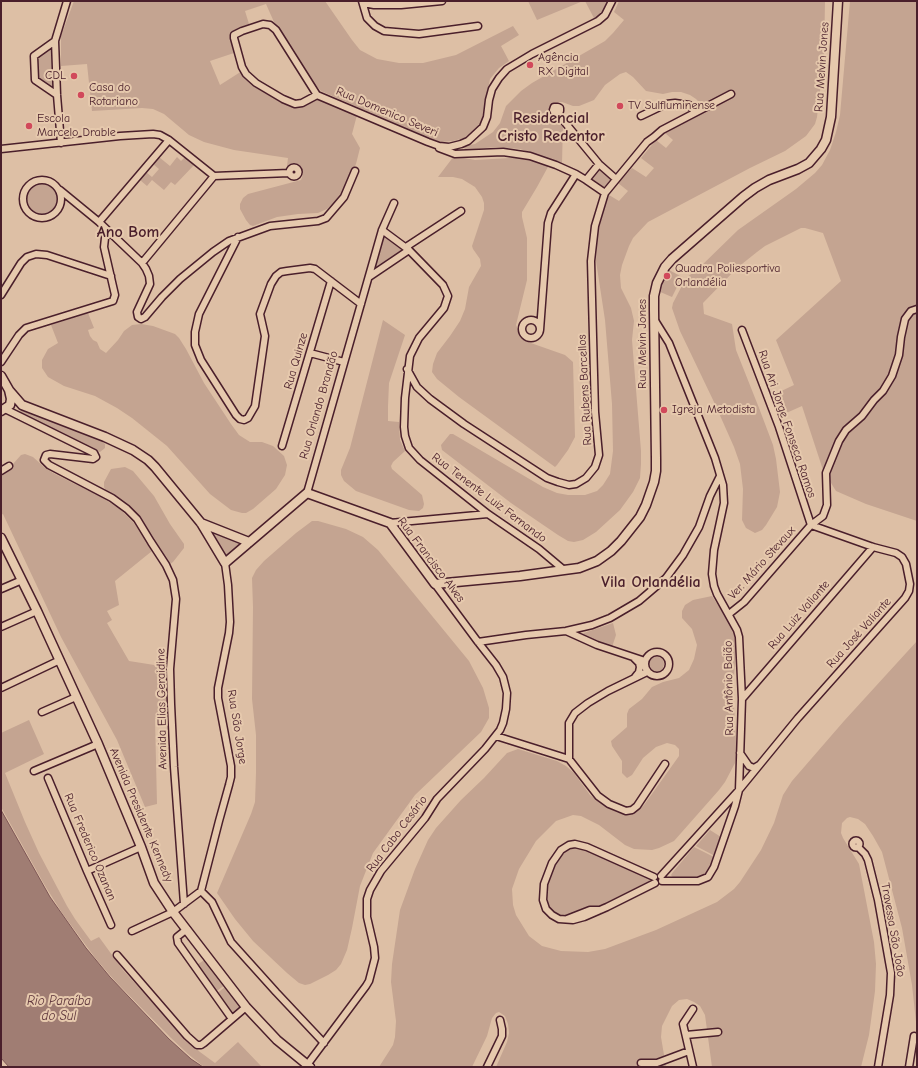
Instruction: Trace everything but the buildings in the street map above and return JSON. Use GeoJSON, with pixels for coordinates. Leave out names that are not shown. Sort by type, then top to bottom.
{"type":"FeatureCollection","features":[{"type":"Feature","properties":{"kind":"street"},"geometry":{"type":"LineString","coordinates":[[61,143],[55,41],[67,1]]}},
{"type":"Feature","properties":{"kind":"street"},"geometry":{"type":"LineString","coordinates":[[442,1],[401,6],[374,5],[363,2],[364,12],[367,18],[375,26],[384,31],[423,34],[478,26]]}},
{"type":"Feature","properties":{"kind":"street"},"geometry":{"type":"LineString","coordinates":[[461,154],[454,150],[455,147],[472,139],[483,127],[487,117],[492,89],[504,72],[526,57],[598,21],[605,15],[612,1]]}},
{"type":"Feature","properties":{"kind":"street","name":"Rua Melvin Jones"},"geometry":{"type":"LineString","coordinates":[[435,584],[520,576],[564,570],[589,564],[597,561],[611,551],[640,517],[650,494],[656,471],[654,296],[657,283],[672,259],[743,197],[769,180],[798,169],[809,163],[823,145],[829,129],[831,117],[838,1]]}},
{"type":"Feature","properties":{"kind":"street"},"geometry":{"type":"LineString","coordinates":[[263,24],[272,26],[317,95],[302,103],[295,104],[283,99],[256,82],[246,74],[242,67],[234,35],[263,24]]}},
{"type":"Feature","properties":{"kind":"street"},"geometry":{"type":"LineString","coordinates":[[55,41],[34,56],[36,80],[57,95]]}},
{"type":"Feature","properties":{"kind":"street","name":"Rua Rubens Barcellos"},"geometry":{"type":"LineString","coordinates":[[407,369],[417,387],[430,399],[464,424],[547,478],[569,485],[576,484],[586,478],[595,467],[600,455],[595,412],[591,261],[594,226],[605,193],[647,142],[662,130],[731,94]]}},
{"type":"Feature","properties":{"kind":"street","name":"Rua Domenico Severi"},"geometry":{"type":"LineString","coordinates":[[317,95],[428,142],[439,146],[457,146]]}},
{"type":"Feature","properties":{"kind":"street"},"geometry":{"type":"LineString","coordinates":[[641,116],[666,104],[675,102],[689,105],[695,112]]}},
{"type":"Feature","properties":{"kind":"street"},"geometry":{"type":"LineString","coordinates":[[558,114],[598,164],[616,178]]}},
{"type":"Feature","properties":{"kind":"street"},"geometry":{"type":"LineString","coordinates":[[1,149],[120,136],[153,134],[160,135],[169,140],[214,176],[289,173]]}},
{"type":"Feature","properties":{"kind":"street"},"geometry":{"type":"LineString","coordinates":[[99,222],[169,140]]}},
{"type":"Feature","properties":{"kind":"street"},"geometry":{"type":"LineString","coordinates":[[428,142],[449,153],[461,154],[503,152],[543,160],[576,174],[605,193]]}},
{"type":"Feature","properties":{"kind":"street"},"geometry":{"type":"LineString","coordinates":[[586,180],[598,164]]}},
{"type":"Feature","properties":{"kind":"street"},"geometry":{"type":"LineString","coordinates":[[60,190],[62,196],[61,203],[56,212],[51,216],[42,218],[37,217],[26,209],[23,202],[24,194],[27,187],[32,182],[41,179],[55,184],[60,190],[99,222],[142,263],[149,274],[150,282],[137,310],[138,317],[141,319],[144,318],[180,279],[222,246],[238,237],[270,226],[318,221],[324,219],[342,201],[355,171]]}},
{"type":"Feature","properties":{"kind":"street"},"geometry":{"type":"LineString","coordinates":[[540,330],[548,223],[555,206],[576,174]]}},
{"type":"Feature","properties":{"kind":"street"},"geometry":{"type":"LineString","coordinates":[[142,263],[214,176]]}},
{"type":"Feature","properties":{"kind":"street","name":"Rua Orlando Brandão"},"geometry":{"type":"LineString","coordinates":[[307,493],[382,230],[394,203]]}},
{"type":"Feature","properties":{"kind":"street"},"geometry":{"type":"LineString","coordinates":[[369,277],[461,211]]}},
{"type":"Feature","properties":{"kind":"street"},"geometry":{"type":"LineString","coordinates":[[1,362],[19,335],[26,328],[112,301],[115,294],[104,247],[106,229]]}},
{"type":"Feature","properties":{"kind":"street","name":"Rua Tenente Luiz Fernando"},"geometry":{"type":"LineString","coordinates":[[382,230],[408,249],[443,285],[448,296],[444,308],[414,346],[410,356],[407,369],[404,428],[409,448],[420,460],[488,514],[539,549],[564,570]]}},
{"type":"Feature","properties":{"kind":"street"},"geometry":{"type":"LineString","coordinates":[[238,237],[199,314],[195,348],[236,415],[240,419],[246,419],[249,417],[255,406],[265,336],[260,314],[274,278],[281,272],[310,268],[318,271],[361,304]]}},
{"type":"Feature","properties":{"kind":"street"},"geometry":{"type":"LineString","coordinates":[[1,295],[21,263],[27,257],[36,254],[46,255],[111,276]]}},
{"type":"Feature","properties":{"kind":"street","name":"Rua Quinze"},"geometry":{"type":"LineString","coordinates":[[282,446],[331,281]]}},
{"type":"Feature","properties":{"kind":"street","name":"Ver. Mário Stevaux"},"geometry":{"type":"LineString","coordinates":[[729,614],[744,602],[811,525],[825,514],[827,505],[826,474],[839,441],[846,430],[862,416],[883,391],[892,376],[899,355],[905,319],[911,311],[917,309]]}},
{"type":"Feature","properties":{"kind":"street","name":"Rua Antônio Baião"},"geometry":{"type":"LineString","coordinates":[[654,319],[669,343],[715,458],[724,495],[724,503],[714,550],[712,574],[717,594],[735,624],[739,638],[742,699],[739,790]]}},
{"type":"Feature","properties":{"kind":"street","name":"Rua Ari Jorge Fonseca Ramos"},"geometry":{"type":"LineString","coordinates":[[742,330],[779,427],[811,525]]}},
{"type":"Feature","properties":{"kind":"street"},"geometry":{"type":"LineString","coordinates":[[310,353],[344,362]]}},
{"type":"Feature","properties":{"kind":"street"},"geometry":{"type":"LineString","coordinates":[[1,376],[9,390],[20,404],[105,436],[140,454],[155,467],[201,523],[225,563],[307,493]]}},
{"type":"Feature","properties":{"kind":"street"},"geometry":{"type":"LineString","coordinates":[[4,409],[11,401],[9,390]]}},
{"type":"Feature","properties":{"kind":"street"},"geometry":{"type":"LineString","coordinates":[[4,409],[16,406],[29,408]]}},
{"type":"Feature","properties":{"kind":"street","name":"Avenida Elias Geraidine"},"geometry":{"type":"LineString","coordinates":[[4,409],[92,452],[96,457],[94,459],[50,454],[45,456],[45,461],[49,465],[112,498],[127,509],[137,520],[166,565],[173,580],[176,599],[170,669],[171,704],[184,904]]}},
{"type":"Feature","properties":{"kind":"street"},"geometry":{"type":"LineString","coordinates":[[1,472],[9,466]]}},
{"type":"Feature","properties":{"kind":"street"},"geometry":{"type":"LineString","coordinates":[[478,642],[526,634],[566,631],[592,625],[610,618],[639,601],[666,578],[692,541],[704,516],[712,490],[720,476]]}},
{"type":"Feature","properties":{"kind":"street","name":"Rua Francisco Alves"},"geometry":{"type":"LineString","coordinates":[[307,493],[390,523],[500,671],[505,682],[507,693],[503,723],[496,736]]}},
{"type":"Feature","properties":{"kind":"street"},"geometry":{"type":"LineString","coordinates":[[390,523],[488,514]]}},
{"type":"Feature","properties":{"kind":"street"},"geometry":{"type":"LineString","coordinates":[[201,523],[249,542]]}},
{"type":"Feature","properties":{"kind":"street","name":"Rua José Valiante"},"geometry":{"type":"LineString","coordinates":[[658,879],[739,790],[798,718],[905,598],[909,591],[909,575],[902,557],[890,551],[873,547],[811,525]]}},
{"type":"Feature","properties":{"kind":"street","name":"Avenida Presidente Kennedy"},"geometry":{"type":"LineString","coordinates":[[1,538],[3,548],[22,580],[98,744],[141,847],[154,883],[187,930],[246,1007],[277,1040],[308,1066]]}},
{"type":"Feature","properties":{"kind":"street","name":"Rua Luiz Valiante"},"geometry":{"type":"LineString","coordinates":[[742,699],[873,547]]}},
{"type":"Feature","properties":{"kind":"street","name":"Rua São Jorge"},"geometry":{"type":"LineString","coordinates":[[201,891],[218,821],[231,777],[230,761],[218,698],[218,688],[230,622],[225,563]]}},
{"type":"Feature","properties":{"kind":"street"},"geometry":{"type":"LineString","coordinates":[[1,589],[22,580]]}},
{"type":"Feature","properties":{"kind":"street"},"geometry":{"type":"LineString","coordinates":[[1,627],[37,611]]}},
{"type":"Feature","properties":{"kind":"street"},"geometry":{"type":"LineString","coordinates":[[566,631],[596,645],[645,661]]}},
{"type":"Feature","properties":{"kind":"street"},"geometry":{"type":"LineString","coordinates":[[656,651],[664,654],[669,661],[668,669],[662,675],[654,676],[647,672],[645,661],[649,654],[656,651]]}},
{"type":"Feature","properties":{"kind":"street"},"geometry":{"type":"LineString","coordinates":[[633,657],[637,660],[639,665],[639,672],[635,677]]}},
{"type":"Feature","properties":{"kind":"street"},"geometry":{"type":"LineString","coordinates":[[1,688],[60,660]]}},
{"type":"Feature","properties":{"kind":"street"},"geometry":{"type":"LineString","coordinates":[[569,759],[568,729],[569,723],[573,716],[588,703],[608,690],[647,672]]}},
{"type":"Feature","properties":{"kind":"street"},"geometry":{"type":"LineString","coordinates":[[42,712],[76,697]]}},
{"type":"Feature","properties":{"kind":"street"},"geometry":{"type":"LineString","coordinates":[[496,736],[569,759],[598,796],[609,804],[626,811],[632,810],[637,806],[665,764]]}},
{"type":"Feature","properties":{"kind":"street","name":"Rua Cabo Cesário"},"geometry":{"type":"LineString","coordinates":[[308,1066],[366,986],[371,975],[374,953],[366,911],[370,890],[381,871],[425,818],[437,799],[496,736]]}},
{"type":"Feature","properties":{"kind":"street"},"geometry":{"type":"LineString","coordinates":[[34,771],[98,744]]}},
{"type":"Feature","properties":{"kind":"street"},"geometry":{"type":"LineString","coordinates":[[740,753],[749,766],[754,768],[759,765]]}},
{"type":"Feature","properties":{"kind":"street","name":"Rua Frederico Ozanan"},"geometry":{"type":"LineString","coordinates":[[48,778],[111,925]]}},
{"type":"Feature","properties":{"kind":"street"},"geometry":{"type":"LineString","coordinates":[[658,879],[578,920],[563,920],[556,918],[549,913],[544,904],[543,894],[545,880],[552,863],[558,852],[566,846],[575,844],[587,847],[658,879],[698,881],[705,878],[710,874],[714,867],[739,790]]}},
{"type":"Feature","properties":{"kind":"street"},"geometry":{"type":"LineString","coordinates":[[87,872],[141,847]]}},
{"type":"Feature","properties":{"kind":"street","name":"Travessa São João"},"geometry":{"type":"LineString","coordinates":[[858,847],[865,854],[868,860],[878,900],[891,973],[890,995],[878,1067]]}},
{"type":"Feature","properties":{"kind":"street"},"geometry":{"type":"LineString","coordinates":[[132,931],[174,912],[201,891],[212,902],[231,942],[271,987],[324,1042]]}},
{"type":"Feature","properties":{"kind":"street"},"geometry":{"type":"LineString","coordinates":[[187,930],[177,937],[178,943],[232,1019]]}},
{"type":"Feature","properties":{"kind":"street"},"geometry":{"type":"LineString","coordinates":[[117,956],[195,1044],[203,1044],[246,1007]]}},
{"type":"Feature","properties":{"kind":"street"},"geometry":{"type":"LineString","coordinates":[[693,1009],[683,1024],[693,1067]]}},
{"type":"Feature","properties":{"kind":"street"},"geometry":{"type":"LineString","coordinates":[[487,1067],[502,1036],[500,1020]]}},
{"type":"Feature","properties":{"kind":"street"},"geometry":{"type":"LineString","coordinates":[[686,1035],[718,1032]]}},
{"type":"Feature","properties":{"kind":"street"},"geometry":{"type":"LineString","coordinates":[[909,1067],[914,1036]]}},
{"type":"Feature","properties":{"kind":"street"},"geometry":{"type":"LineString","coordinates":[[641,1063],[661,1062],[677,1054],[689,1051]]}},
{"type":"Feature","properties":{"kind":"shaded area"},"geometry":{"type":"Polygon","coordinates":[[[74,1],[325,1],[360,50],[377,59],[399,63],[423,63],[456,55],[513,26],[519,35],[501,46],[509,61],[499,68],[490,79],[482,120],[478,127],[464,138],[441,142],[428,138],[321,91],[311,80],[294,50],[274,22],[266,4],[245,11],[249,24],[238,28],[230,36],[234,53],[210,61],[220,85],[242,71],[289,104],[317,97],[357,115],[352,134],[360,148],[356,164],[345,189],[337,200],[327,209],[318,213],[277,217],[253,226],[246,220],[240,209],[240,204],[243,198],[248,194],[301,180],[303,174],[301,167],[295,164],[287,166],[288,158],[234,150],[204,142],[189,135],[164,114],[153,109],[142,108],[92,111],[87,64],[61,66],[61,36],[74,1]]]}},
{"type":"Feature","properties":{"kind":"shaded area"},"geometry":{"type":"Polygon","coordinates":[[[528,1],[583,1],[537,20],[528,1]]]}},
{"type":"Feature","properties":{"kind":"shaded area"},"geometry":{"type":"Polygon","coordinates":[[[585,1],[609,1],[604,13],[595,20],[585,1]]]}},
{"type":"Feature","properties":{"kind":"shaded area"},"geometry":{"type":"Polygon","coordinates":[[[619,1],[825,1],[824,57],[817,117],[815,124],[806,136],[785,151],[648,222],[633,238],[622,265],[620,275],[621,288],[631,308],[634,321],[632,340],[641,451],[640,478],[633,492],[620,510],[596,532],[583,540],[574,542],[568,541],[558,535],[511,503],[442,450],[441,445],[450,434],[453,434],[543,487],[557,493],[568,495],[585,495],[597,491],[603,485],[610,474],[613,451],[612,404],[605,320],[596,261],[598,226],[609,195],[619,201],[628,191],[618,183],[632,168],[646,177],[654,168],[641,158],[656,140],[666,148],[673,140],[665,133],[694,118],[696,113],[704,111],[702,105],[690,95],[681,92],[663,94],[646,91],[626,72],[620,74],[605,85],[594,100],[579,106],[573,106],[562,102],[554,104],[551,112],[563,124],[562,163],[520,149],[496,147],[465,150],[464,146],[475,144],[493,132],[500,123],[506,106],[521,91],[532,83],[605,41],[624,20],[614,12],[619,1]]]}},
{"type":"Feature","properties":{"kind":"shaded area"},"geometry":{"type":"Polygon","coordinates":[[[850,1],[917,1],[917,521],[866,504],[836,491],[823,470],[802,406],[784,414],[775,394],[794,385],[776,340],[841,281],[823,233],[801,228],[765,246],[757,252],[737,268],[703,303],[704,314],[732,324],[736,350],[773,445],[780,492],[777,507],[762,530],[755,533],[746,528],[742,520],[743,489],[740,464],[734,447],[680,331],[672,308],[673,303],[686,278],[699,268],[738,230],[796,189],[822,165],[830,150],[840,115],[850,1]]]}},
{"type":"Feature","properties":{"kind":"shaded area"},"geometry":{"type":"Polygon","coordinates":[[[54,43],[56,94],[36,79],[35,57],[54,43]]]}},
{"type":"Feature","properties":{"kind":"shaded area"},"geometry":{"type":"Polygon","coordinates":[[[186,156],[195,164],[175,185],[171,182],[164,190],[152,180],[147,186],[140,180],[146,172],[152,177],[159,169],[153,164],[159,157],[170,166],[177,157],[181,161],[186,156]]]}},
{"type":"Feature","properties":{"kind":"shaded area"},"geometry":{"type":"Polygon","coordinates":[[[454,156],[475,160],[528,157],[549,165],[522,212],[527,238],[527,280],[516,325],[520,334],[528,342],[565,355],[573,362],[575,437],[568,450],[555,467],[459,397],[437,379],[432,372],[437,353],[460,321],[465,309],[469,287],[481,266],[480,259],[472,246],[484,210],[482,197],[475,187],[462,179],[453,177],[438,177],[454,156]]]}},
{"type":"Feature","properties":{"kind":"shaded area"},"geometry":{"type":"Polygon","coordinates":[[[598,167],[612,178],[602,190],[589,180],[598,167]]]}},
{"type":"Feature","properties":{"kind":"shaded area"},"geometry":{"type":"Polygon","coordinates":[[[45,181],[55,186],[59,192],[59,206],[55,212],[49,216],[39,217],[29,212],[25,206],[24,196],[29,186],[35,182],[45,181]]]}},
{"type":"Feature","properties":{"kind":"shaded area"},"geometry":{"type":"Polygon","coordinates":[[[383,232],[406,250],[372,273],[383,232]]]}},
{"type":"Feature","properties":{"kind":"shaded area"},"geometry":{"type":"Polygon","coordinates":[[[669,270],[682,277],[672,297],[658,291],[669,270]]]}},
{"type":"Feature","properties":{"kind":"shaded area"},"geometry":{"type":"Polygon","coordinates":[[[88,313],[94,328],[88,330],[90,336],[97,342],[100,349],[106,353],[124,331],[132,325],[141,324],[153,326],[175,334],[186,349],[204,383],[239,435],[250,442],[262,442],[273,446],[284,456],[287,465],[285,475],[276,489],[253,509],[246,513],[231,510],[210,494],[167,446],[132,418],[95,396],[64,386],[48,377],[42,368],[42,360],[48,349],[58,343],[51,325],[88,313]]]}},
{"type":"Feature","properties":{"kind":"shaded area"},"geometry":{"type":"Polygon","coordinates":[[[383,320],[405,335],[389,383],[388,421],[399,422],[400,440],[405,451],[393,462],[391,466],[392,469],[422,495],[424,504],[423,508],[419,511],[409,510],[356,491],[344,481],[341,475],[341,470],[350,448],[383,320]]]}},
{"type":"Feature","properties":{"kind":"shaded area"},"geometry":{"type":"Polygon","coordinates":[[[22,409],[101,440],[105,444],[105,448],[100,452],[89,448],[21,414],[20,412],[22,409]]]}},
{"type":"Feature","properties":{"kind":"shaded area"},"geometry":{"type":"Polygon","coordinates":[[[25,454],[33,457],[45,468],[55,474],[101,497],[120,509],[134,523],[152,551],[115,581],[119,605],[107,611],[112,620],[107,623],[129,661],[167,667],[167,718],[155,719],[157,804],[145,807],[117,740],[61,637],[3,514],[1,515],[1,473],[13,464],[21,455],[25,454]]]}},
{"type":"Feature","properties":{"kind":"shaded area"},"geometry":{"type":"Polygon","coordinates":[[[125,467],[133,471],[154,496],[170,524],[184,544],[184,548],[170,564],[167,562],[140,520],[124,503],[106,491],[104,487],[104,482],[111,469],[125,467]]]}},
{"type":"Feature","properties":{"kind":"shaded area"},"geometry":{"type":"Polygon","coordinates":[[[312,521],[318,521],[346,529],[363,537],[378,550],[469,661],[483,688],[489,708],[489,718],[481,732],[415,795],[373,853],[360,886],[347,950],[341,964],[336,970],[328,975],[305,985],[299,983],[287,973],[253,941],[217,893],[255,802],[256,735],[252,699],[252,578],[256,570],[264,561],[312,521]]]}},
{"type":"Feature","properties":{"kind":"shaded area"},"geometry":{"type":"Polygon","coordinates":[[[201,523],[249,542],[225,563],[201,523]]]}},
{"type":"Feature","properties":{"kind":"shaded area"},"geometry":{"type":"Polygon","coordinates":[[[712,596],[729,622],[736,641],[733,691],[737,754],[735,763],[725,782],[674,841],[652,850],[634,849],[625,845],[599,825],[581,816],[573,815],[556,821],[536,841],[519,869],[512,889],[513,905],[516,915],[529,936],[542,946],[561,951],[588,952],[605,949],[656,930],[717,902],[734,889],[740,882],[761,850],[774,823],[783,795],[792,781],[917,641],[917,1031],[912,985],[902,928],[882,852],[865,824],[858,819],[850,817],[842,823],[841,833],[859,864],[874,942],[876,964],[875,991],[869,1035],[861,1067],[712,1067],[705,1015],[700,1006],[687,999],[679,1000],[672,1006],[662,1026],[661,1037],[666,1067],[496,1067],[507,1042],[509,1033],[505,1016],[499,1012],[492,1018],[487,1036],[472,1067],[379,1067],[393,1045],[395,1037],[396,1021],[391,982],[392,964],[400,910],[415,869],[428,840],[436,828],[507,753],[518,749],[557,761],[566,766],[574,773],[590,795],[616,812],[630,814],[637,811],[644,805],[679,756],[679,749],[675,745],[667,743],[656,747],[643,758],[632,775],[627,778],[622,773],[622,761],[612,746],[611,741],[627,727],[627,714],[629,709],[642,699],[652,687],[663,682],[679,678],[689,670],[694,659],[697,645],[692,629],[682,618],[682,611],[685,605],[693,600],[712,596]]]}},
{"type":"Feature","properties":{"kind":"shaded area"},"geometry":{"type":"Polygon","coordinates":[[[613,623],[616,635],[612,647],[581,634],[613,623]]]}},
{"type":"Feature","properties":{"kind":"shaded area"},"geometry":{"type":"Polygon","coordinates":[[[656,656],[663,661],[664,664],[659,671],[656,672],[649,667],[648,664],[653,657],[656,656]]]}},
{"type":"Feature","properties":{"kind":"shaded area"},"geometry":{"type":"Polygon","coordinates":[[[29,720],[44,754],[5,773],[39,853],[75,919],[91,941],[99,937],[123,970],[178,1031],[200,1052],[215,1063],[238,1042],[261,1067],[204,1067],[170,1037],[115,981],[96,959],[62,913],[1,807],[1,733],[29,720]]]}},
{"type":"Feature","properties":{"kind":"shaded area"},"geometry":{"type":"Polygon","coordinates":[[[710,830],[721,837],[715,856],[696,846],[710,830]]]}},
{"type":"Feature","properties":{"kind":"shaded area"},"geometry":{"type":"Polygon","coordinates":[[[694,847],[714,857],[710,869],[702,878],[675,880],[671,875],[694,847]]]}},
{"type":"Feature","properties":{"kind":"shaded area"},"geometry":{"type":"Polygon","coordinates":[[[571,848],[590,851],[648,878],[651,883],[604,907],[583,908],[569,915],[560,917],[549,908],[546,897],[546,883],[550,872],[560,856],[571,848]]]}},
{"type":"Feature","properties":{"kind":"shaded area"},"geometry":{"type":"Polygon","coordinates":[[[206,959],[225,985],[214,993],[195,966],[206,959]]]}},
{"type":"Feature","properties":{"kind":"shaded area"},"geometry":{"type":"Polygon","coordinates":[[[225,987],[241,1007],[232,1015],[215,995],[225,987]]]}},
{"type":"Feature","properties":{"kind":"water","name":"Rio Paraíba do Sul"},"geometry":{"type":"Polygon","coordinates":[[[1,810],[50,897],[86,948],[110,977],[169,1039],[191,1059],[203,1067],[9,1067],[1,1058],[1,810]]]}},
{"type":"Feature","properties":{"kind":"place","name":"Agência RX Digital"},"geometry":{"type":"Point","coordinates":[530,65]}},
{"type":"Feature","properties":{"kind":"place","name":"CDL"},"geometry":{"type":"Point","coordinates":[74,76]}},
{"type":"Feature","properties":{"kind":"place","name":"Casa do Rotariano"},"geometry":{"type":"Point","coordinates":[81,95]}},
{"type":"Feature","properties":{"kind":"place","name":"TV Sulfluminense"},"geometry":{"type":"Point","coordinates":[620,106]}},
{"type":"Feature","properties":{"kind":"place","name":"Escola Marcelo Drable"},"geometry":{"type":"Point","coordinates":[29,126]}},
{"type":"Feature","properties":{"kind":"place","name":"Quadra Poliesportiva Orlandélia"},"geometry":{"type":"Point","coordinates":[667,276]}},
{"type":"Feature","properties":{"kind":"place","name":"Igreja Metodista"},"geometry":{"type":"Point","coordinates":[664,410]}},
{"type":"Feature","properties":{"kind":"district","name":"Residencial Cristo Redentor"},"geometry":{"type":"Point","coordinates":[551,127]}},
{"type":"Feature","properties":{"kind":"district","name":"Ano Bom"},"geometry":{"type":"Point","coordinates":[128,232]}},
{"type":"Feature","properties":{"kind":"district","name":"Vila Orlandélia"},"geometry":{"type":"Point","coordinates":[651,582]}}]}
